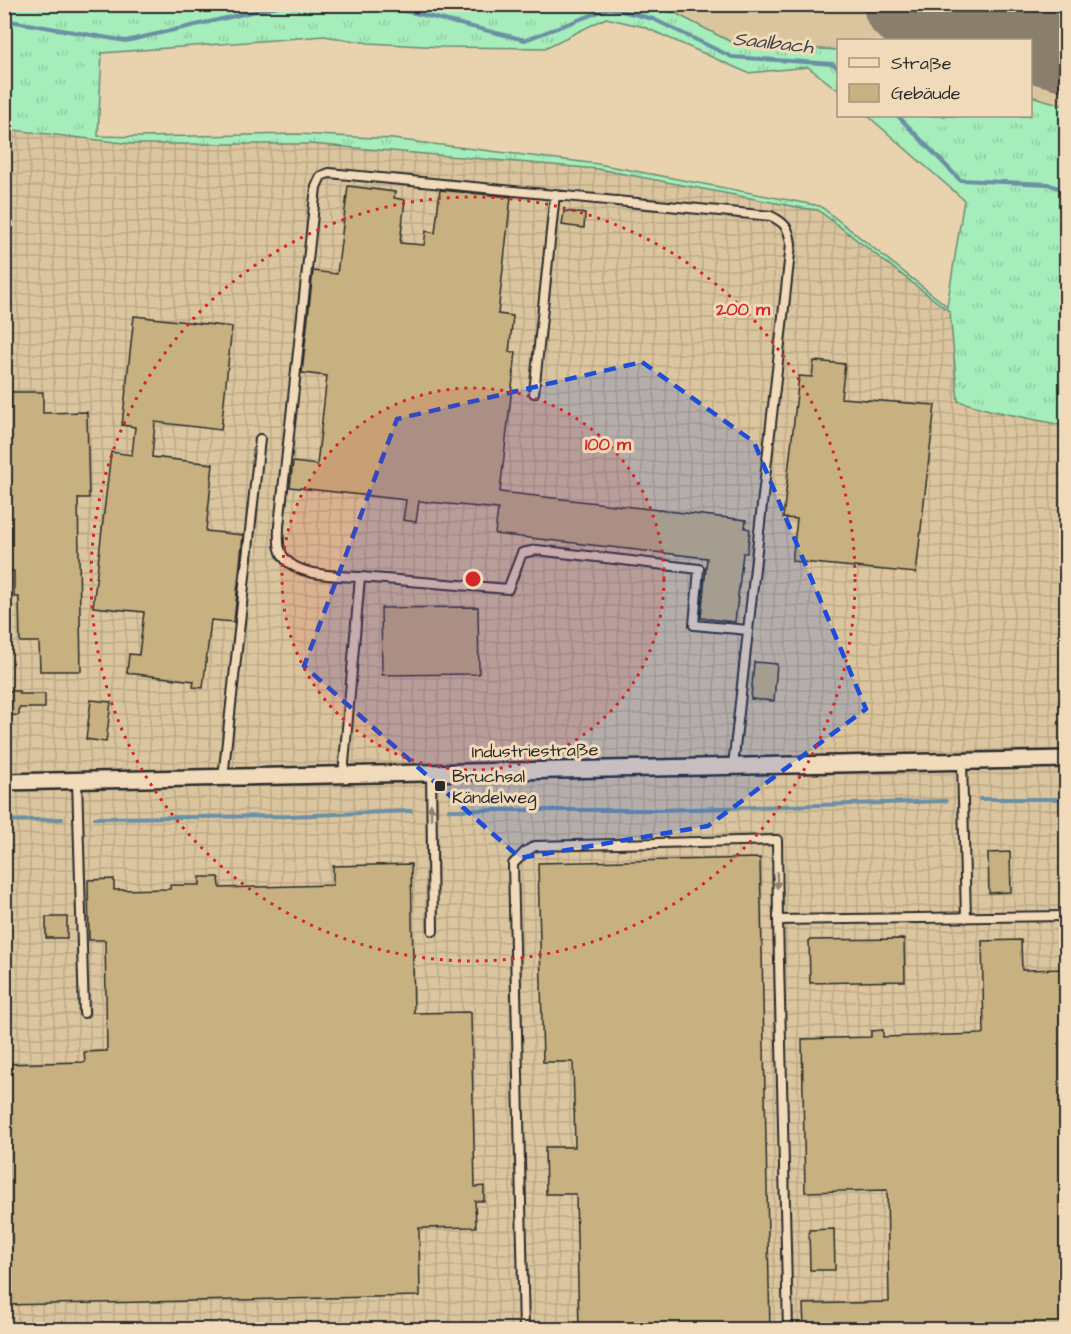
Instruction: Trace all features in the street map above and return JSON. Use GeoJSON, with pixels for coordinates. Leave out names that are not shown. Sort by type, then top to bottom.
{"type":"FeatureCollection","features":[{"type":"Feature","properties":{"kind":"street","name":"Industriestraße"},"geometry":{"type":"LineString","coordinates":[[4,782],[343,775],[431,778],[733,766],[1066,759]]}},
{"type":"Feature","properties":{"kind":"lane"},"geometry":{"type":"LineString","coordinates":[[733,766],[791,244],[790,230],[784,222],[771,216],[329,172],[321,176],[316,187],[279,526],[280,550],[290,565],[324,575],[508,589],[522,553],[537,550],[699,569],[694,626],[747,630]]}},
{"type":"Feature","properties":{"kind":"lane"},"geometry":{"type":"LineString","coordinates":[[534,393],[555,194]]}},
{"type":"Feature","properties":{"kind":"lane"},"geometry":{"type":"LineString","coordinates":[[223,778],[260,439]]}},
{"type":"Feature","properties":{"kind":"lane"},"geometry":{"type":"LineString","coordinates":[[343,775],[360,577]]}},
{"type":"Feature","properties":{"kind":"lane"},"geometry":{"type":"LineString","coordinates":[[962,761],[966,918]]}},
{"type":"Feature","properties":{"kind":"lane"},"geometry":{"type":"LineString","coordinates":[[431,778],[433,931]]}},
{"type":"Feature","properties":{"kind":"lane"},"geometry":{"type":"LineString","coordinates":[[77,781],[84,1013]]}},
{"type":"Feature","properties":{"kind":"lane"},"geometry":{"type":"LineString","coordinates":[[524,1329],[513,864],[535,846],[777,840],[788,1329]]}},
{"type":"Feature","properties":{"kind":"lane"},"geometry":{"type":"LineString","coordinates":[[778,920],[1066,916]]}},
{"type":"Feature","properties":{"kind":"highlighted area"},"geometry":{"type":"Polygon","coordinates":[[[642,362],[754,442],[866,709],[708,826],[520,858],[304,666],[397,419],[642,362]]]}},
{"type":"Feature","properties":{"kind":"shaded area"},"geometry":{"type":"Polygon","coordinates":[[[644,5],[1057,5],[1066,7],[1066,106],[1032,96],[1032,39],[837,39],[837,50],[735,44],[675,13],[644,5]]]}},
{"type":"Feature","properties":{"kind":"shaded area"},"geometry":{"type":"Polygon","coordinates":[[[13,130],[132,144],[310,144],[598,169],[819,210],[950,312],[958,401],[993,411],[1066,426],[1066,1329],[5,1330],[4,195],[13,130]]]}},
{"type":"Feature","properties":{"kind":"green space"},"geometry":{"type":"Polygon","coordinates":[[[5,4],[644,5],[675,13],[735,44],[837,50],[837,89],[808,67],[748,73],[644,27],[606,18],[545,48],[441,47],[369,43],[324,36],[102,53],[98,136],[298,134],[392,139],[598,164],[820,206],[947,306],[964,200],[869,117],[1032,117],[1032,96],[1066,106],[1066,426],[993,411],[958,401],[950,312],[818,210],[598,169],[310,144],[132,144],[14,130],[5,195],[5,4]]]}},
{"type":"Feature","properties":{"kind":"building"},"geometry":{"type":"Polygon","coordinates":[[[348,186],[395,192],[394,198],[405,200],[400,243],[424,245],[426,231],[435,233],[440,190],[511,197],[498,314],[513,316],[509,352],[516,352],[500,492],[746,520],[745,528],[750,529],[747,553],[743,553],[735,622],[701,618],[707,558],[495,534],[498,509],[419,501],[416,522],[403,520],[406,500],[290,487],[293,462],[317,465],[327,376],[302,373],[313,271],[337,274],[348,186]]]}},
{"type":"Feature","properties":{"kind":"building"},"geometry":{"type":"Polygon","coordinates":[[[564,211],[585,214],[584,228],[562,225],[564,211]]]}},
{"type":"Feature","properties":{"kind":"building"},"geometry":{"type":"Polygon","coordinates":[[[134,316],[232,327],[221,430],[155,422],[152,457],[213,464],[206,531],[243,535],[234,622],[211,620],[203,688],[193,687],[194,681],[127,673],[129,654],[139,655],[144,612],[93,607],[111,452],[132,455],[135,427],[122,425],[134,316]]]}},
{"type":"Feature","properties":{"kind":"building"},"geometry":{"type":"Polygon","coordinates":[[[814,361],[845,364],[841,398],[935,405],[916,573],[792,561],[797,519],[783,518],[799,376],[812,377],[814,361]]]}},
{"type":"Feature","properties":{"kind":"building"},"geometry":{"type":"Polygon","coordinates":[[[6,392],[43,392],[43,413],[87,412],[89,498],[78,498],[81,671],[40,671],[39,642],[20,642],[19,597],[14,597],[14,571],[4,572],[6,392]]]}},
{"type":"Feature","properties":{"kind":"building"},"geometry":{"type":"Polygon","coordinates":[[[478,607],[479,674],[382,675],[381,608],[478,607]]]}},
{"type":"Feature","properties":{"kind":"building"},"geometry":{"type":"Polygon","coordinates":[[[754,662],[777,664],[774,701],[751,699],[754,662]]]}},
{"type":"Feature","properties":{"kind":"building"},"geometry":{"type":"Polygon","coordinates":[[[4,691],[19,691],[19,694],[45,694],[45,708],[19,708],[19,715],[4,716],[4,691]]]}},
{"type":"Feature","properties":{"kind":"building"},"geometry":{"type":"Polygon","coordinates":[[[91,700],[111,702],[106,742],[86,739],[91,700]]]}},
{"type":"Feature","properties":{"kind":"building"},"geometry":{"type":"Polygon","coordinates":[[[1010,852],[1011,892],[989,893],[988,853],[1010,852]]]}},
{"type":"Feature","properties":{"kind":"building"},"geometry":{"type":"Polygon","coordinates":[[[760,858],[770,1329],[579,1329],[576,1194],[546,1194],[545,1147],[575,1147],[573,1062],[543,1062],[538,863],[760,858]]]}},
{"type":"Feature","properties":{"kind":"building"},"geometry":{"type":"Polygon","coordinates":[[[411,864],[414,1013],[471,1012],[475,1187],[484,1186],[484,1201],[475,1201],[476,1227],[419,1228],[420,1296],[4,1305],[4,1064],[85,1062],[84,1052],[107,1051],[105,940],[89,940],[88,880],[114,879],[114,890],[170,889],[170,885],[200,885],[200,877],[219,877],[220,888],[333,885],[333,866],[411,864]]]}},
{"type":"Feature","properties":{"kind":"building"},"geometry":{"type":"Polygon","coordinates":[[[46,917],[67,917],[67,938],[46,938],[46,917]]]}},
{"type":"Feature","properties":{"kind":"building"},"geometry":{"type":"Polygon","coordinates":[[[904,939],[905,981],[810,983],[809,940],[904,939]]]}},
{"type":"Feature","properties":{"kind":"building"},"geometry":{"type":"Polygon","coordinates":[[[1021,940],[1022,970],[1066,969],[1066,1329],[804,1329],[803,1304],[889,1302],[887,1190],[805,1192],[802,1039],[871,1037],[871,1031],[883,1030],[883,1037],[982,1034],[984,1033],[982,941],[1021,940]]]}},
{"type":"Feature","properties":{"kind":"building"},"geometry":{"type":"Polygon","coordinates":[[[834,1229],[835,1270],[810,1270],[809,1230],[834,1229]]]}},
{"type":"Feature","properties":{"kind":"waterway","name":"Saalbach"},"geometry":{"type":"LineString","coordinates":[[4,20],[126,41],[287,4]]}},
{"type":"Feature","properties":{"kind":"waterway","name":"Saalbach"},"geometry":{"type":"LineString","coordinates":[[361,4],[415,13],[525,40],[610,8],[653,19],[732,57],[833,64],[837,67]]}},
{"type":"Feature","properties":{"kind":"waterway","name":"Saalbach"},"geometry":{"type":"LineString","coordinates":[[899,117],[960,180],[1048,184],[1066,191]]}},
{"type":"Feature","properties":{"kind":"waterway"},"geometry":{"type":"LineString","coordinates":[[980,799],[1066,799]]}},
{"type":"Feature","properties":{"kind":"waterway"},"geometry":{"type":"LineString","coordinates":[[449,810],[660,810],[946,801]]}},
{"type":"Feature","properties":{"kind":"waterway"},"geometry":{"type":"LineString","coordinates":[[95,818],[289,816],[411,811]]}},
{"type":"Feature","properties":{"kind":"waterway"},"geometry":{"type":"LineString","coordinates":[[4,821],[62,819]]}},
{"type":"Feature","properties":{"kind":"runway"},"geometry":{"type":"LineString","coordinates":[[906,4],[1066,48]]}},
{"type":"Feature","properties":{"kind":"place","name":"Bruchsal Kändelweg"},"geometry":{"type":"Point","coordinates":[440,786]}}]}
